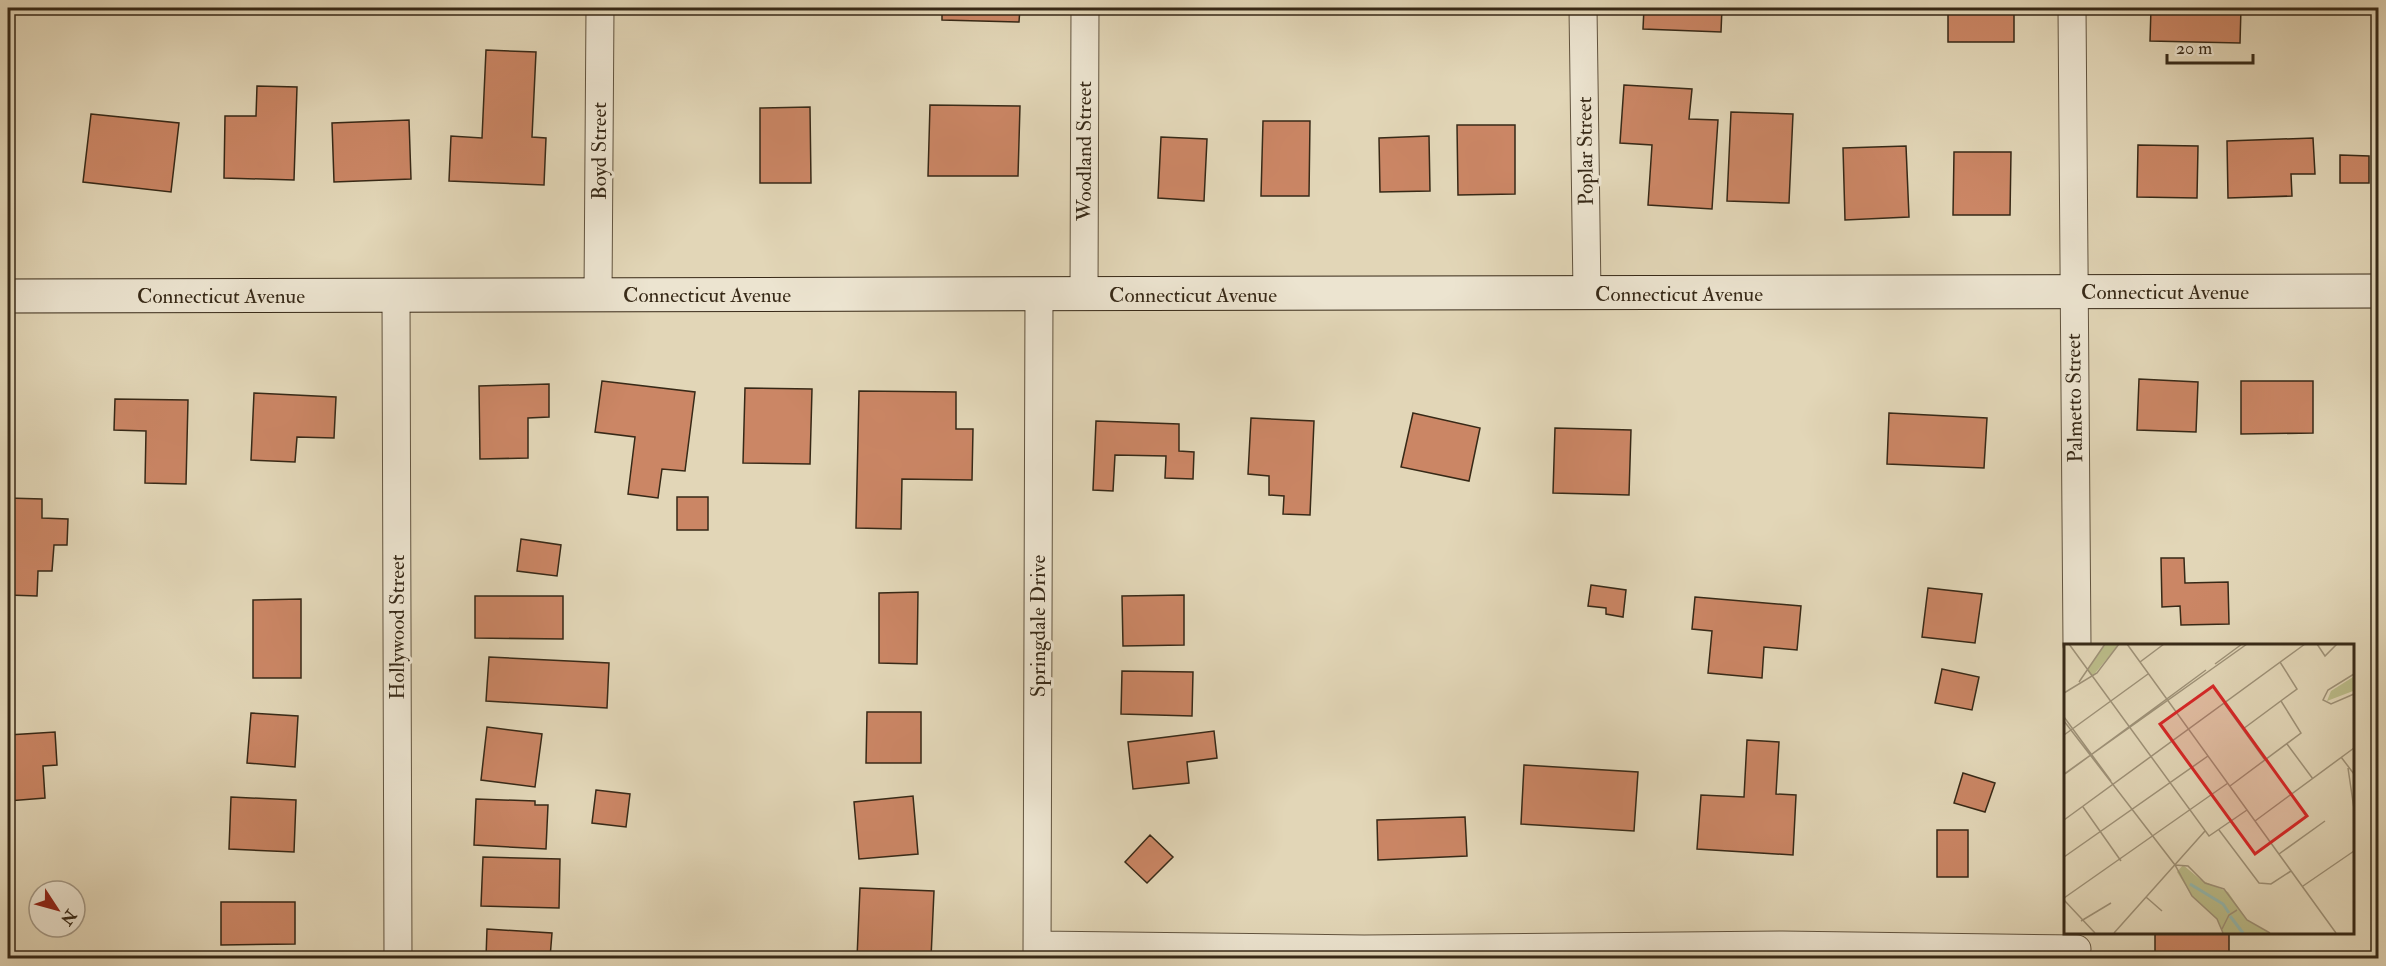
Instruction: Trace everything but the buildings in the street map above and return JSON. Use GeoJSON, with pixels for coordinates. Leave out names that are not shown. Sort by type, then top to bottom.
{"type":"FeatureCollection","features":[{"type":"Feature","properties":{"kind":"street","name":"Boyd Street"},"geometry":{"type":"LineString","coordinates":[[598,295],[600,8]]}},
{"type":"Feature","properties":{"kind":"street","name":"Woodland Street"},"geometry":{"type":"LineString","coordinates":[[1084,295],[1085,8]]}},
{"type":"Feature","properties":{"kind":"street","name":"Poplar Street"},"geometry":{"type":"LineString","coordinates":[[1583,8],[1587,294]]}},
{"type":"Feature","properties":{"kind":"street","name":"Palmetto Street"},"geometry":{"type":"LineString","coordinates":[[2072,8],[2077,644]]}},
{"type":"Feature","properties":{"kind":"street","name":"Connecticut Avenue"},"geometry":{"type":"LineString","coordinates":[[8,296],[2379,291]]}},
{"type":"Feature","properties":{"kind":"street","name":"Springdale Drive"},"geometry":{"type":"LineString","coordinates":[[1037,952],[1040,294]]}},
{"type":"Feature","properties":{"kind":"street","name":"Hollywood Street"},"geometry":{"type":"LineString","coordinates":[[396,295],[398,958]]}},
{"type":"Feature","properties":{"kind":"street"},"geometry":{"type":"LineString","coordinates":[[1037,952],[1364,949],[1608,952],[1782,945],[2077,946]]}}]}
